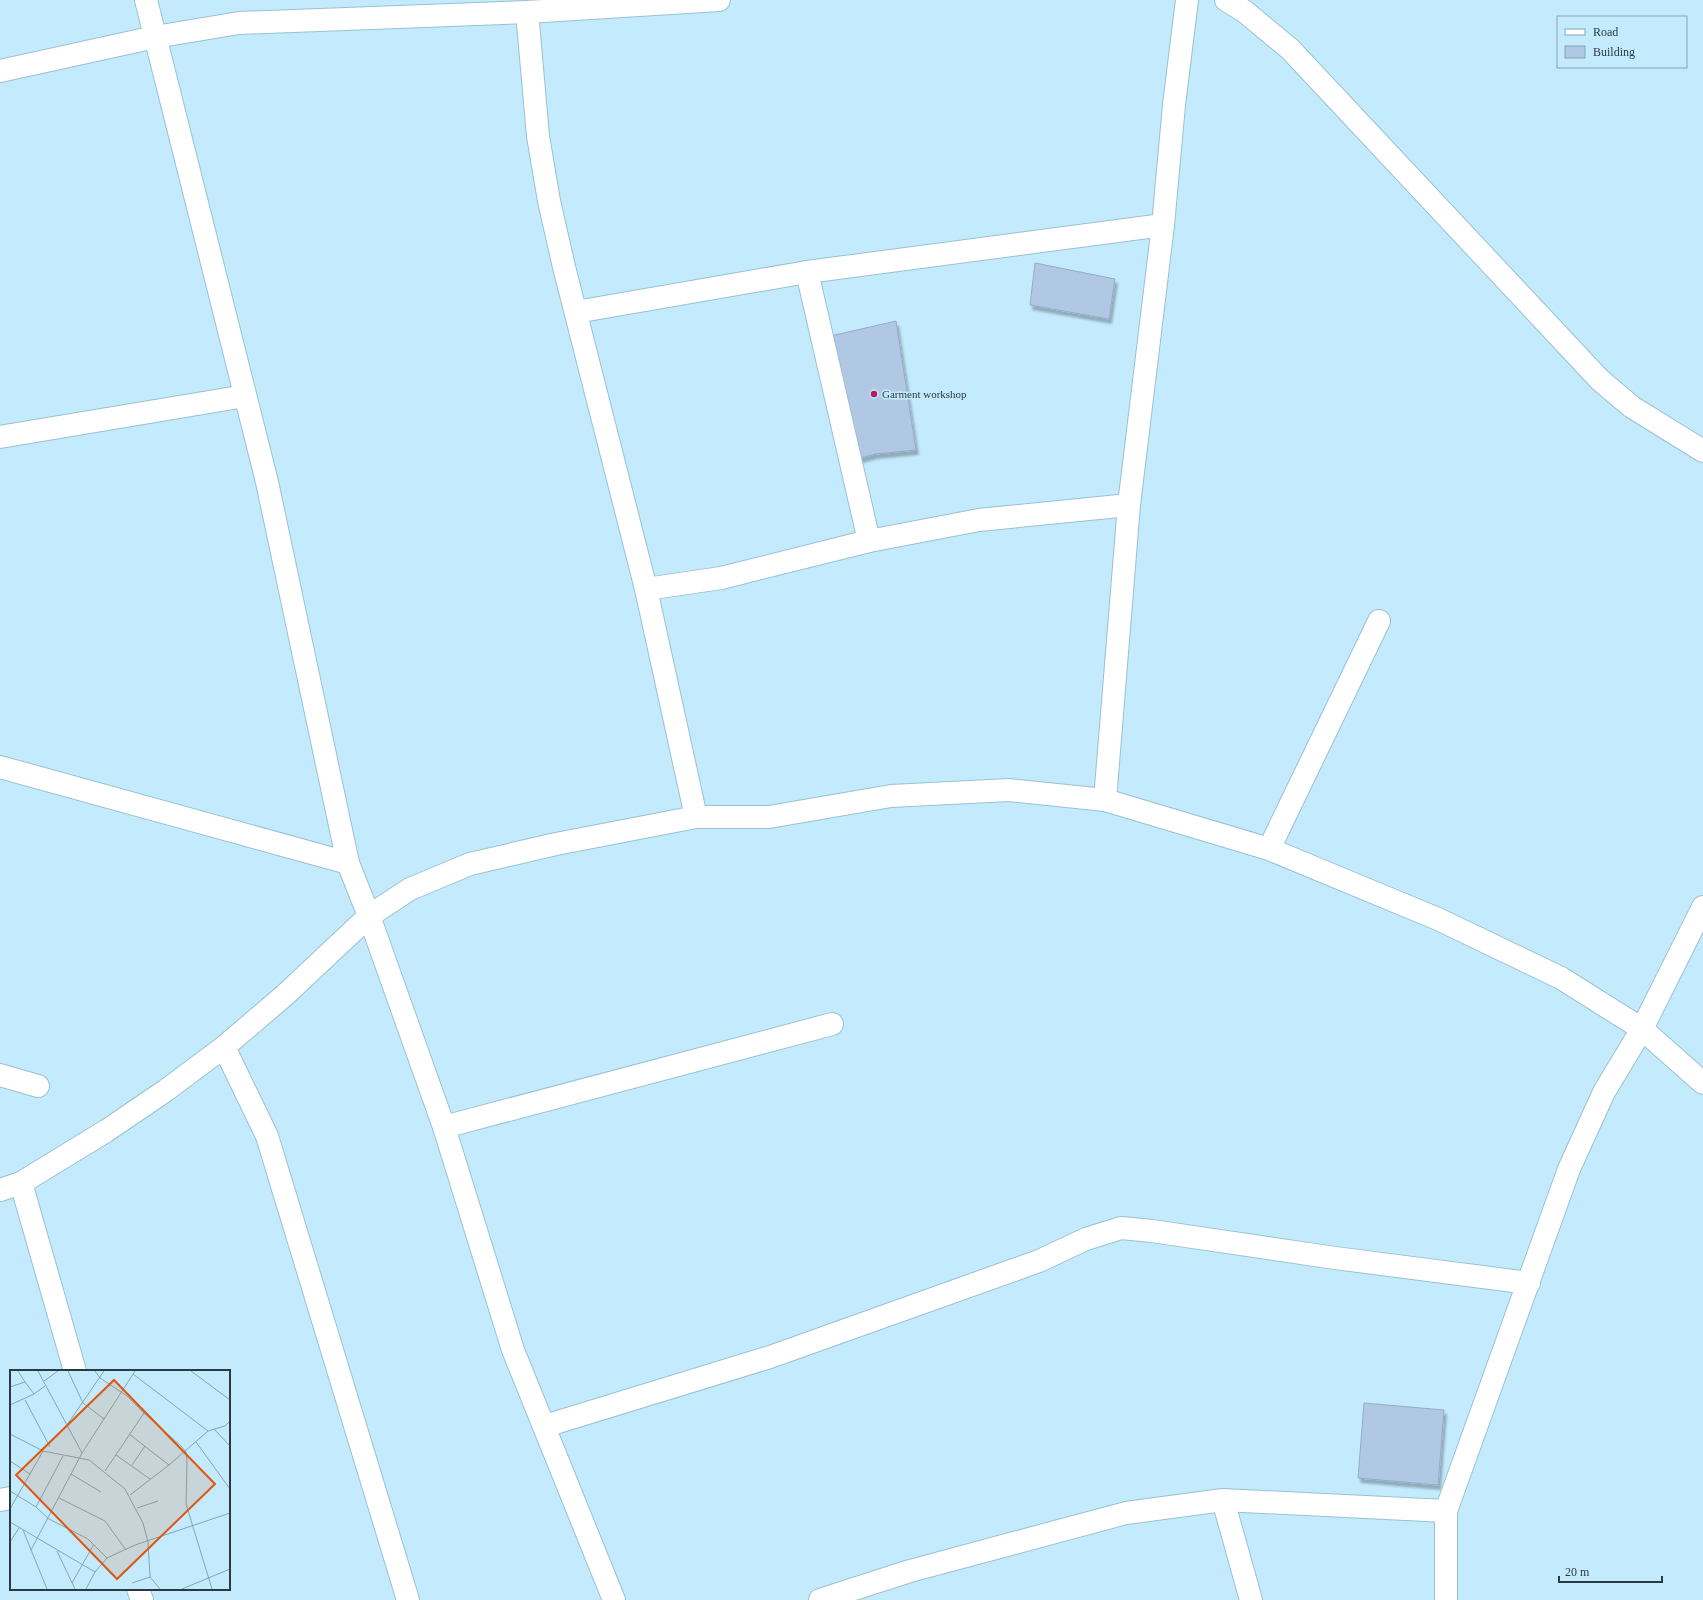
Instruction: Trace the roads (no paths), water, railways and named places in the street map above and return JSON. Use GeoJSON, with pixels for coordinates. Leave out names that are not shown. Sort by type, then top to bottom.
{"type":"FeatureCollection","features":[{"type":"Feature","properties":{"kind":"street"},"geometry":{"type":"LineString","coordinates":[[146,0],[266,482],[348,864],[369,916],[444,1127],[513,1350],[545,1426],[614,1600]]}},
{"type":"Feature","properties":{"kind":"street"},"geometry":{"type":"LineString","coordinates":[[0,71],[155,37],[239,23],[527,12],[719,0]]}},
{"type":"Feature","properties":{"kind":"street"},"geometry":{"type":"LineString","coordinates":[[1105,800],[1129,506],[1163,225],[1174,105],[1187,0]]}},
{"type":"Feature","properties":{"kind":"street"},"geometry":{"type":"LineString","coordinates":[[1226,0],[1244,11],[1290,49],[1600,380],[1632,407],[1703,450]]}},
{"type":"Feature","properties":{"kind":"street"},"geometry":{"type":"LineString","coordinates":[[527,12],[538,136],[549,201],[564,267],[646,590],[696,817]]}},
{"type":"Feature","properties":{"kind":"street"},"geometry":{"type":"LineString","coordinates":[[576,312],[807,272],[1163,225]]}},
{"type":"Feature","properties":{"kind":"street"},"geometry":{"type":"LineString","coordinates":[[807,272],[869,541]]}},
{"type":"Feature","properties":{"kind":"street"},"geometry":{"type":"LineString","coordinates":[[0,437],[245,396]]}},
{"type":"Feature","properties":{"kind":"street"},"geometry":{"type":"LineString","coordinates":[[646,590],[721,578],[869,541],[979,520],[1129,506]]}},
{"type":"Feature","properties":{"kind":"street"},"geometry":{"type":"LineString","coordinates":[[1269,849],[1379,621]]}},
{"type":"Feature","properties":{"kind":"street"},"geometry":{"type":"LineString","coordinates":[[0,767],[348,864]]}},
{"type":"Feature","properties":{"kind":"street"},"geometry":{"type":"LineString","coordinates":[[0,1190],[21,1183],[106,1131],[165,1091],[224,1047],[285,995],[369,916],[410,889],[470,864],[556,844],[696,817],[769,817],[891,796],[1008,790],[1105,800],[1269,849],[1445,922],[1561,978],[1642,1029],[1703,1083]]}},
{"type":"Feature","properties":{"kind":"street"},"geometry":{"type":"LineString","coordinates":[[1446,1600],[1446,1511],[1568,1169],[1604,1092],[1642,1029],[1703,907]]}},
{"type":"Feature","properties":{"kind":"street"},"geometry":{"type":"LineString","coordinates":[[444,1127],[832,1024]]}},
{"type":"Feature","properties":{"kind":"street"},"geometry":{"type":"LineString","coordinates":[[224,1047],[267,1136],[408,1600]]}},
{"type":"Feature","properties":{"kind":"street"},"geometry":{"type":"LineString","coordinates":[[0,1075],[38,1086]]}},
{"type":"Feature","properties":{"kind":"street"},"geometry":{"type":"LineString","coordinates":[[21,1183],[75,1370]]}},
{"type":"Feature","properties":{"kind":"street"},"geometry":{"type":"LineString","coordinates":[[545,1426],[770,1357],[1039,1261],[1086,1239],[1121,1228],[1528,1283]]}},
{"type":"Feature","properties":{"kind":"street"},"geometry":{"type":"LineString","coordinates":[[0,1500],[10,1498]]}},
{"type":"Feature","properties":{"kind":"street"},"geometry":{"type":"LineString","coordinates":[[820,1600],[910,1571],[1126,1513],[1223,1500],[1446,1511]]}},
{"type":"Feature","properties":{"kind":"street"},"geometry":{"type":"LineString","coordinates":[[1223,1500],[1251,1600]]}},
{"type":"Feature","properties":{"kind":"street"},"geometry":{"type":"LineString","coordinates":[[138,1590],[142,1600]]}},
{"type":"Feature","properties":{"kind":"place","name":"Garment workshop"},"geometry":{"type":"Point","coordinates":[874,394]}}]}
